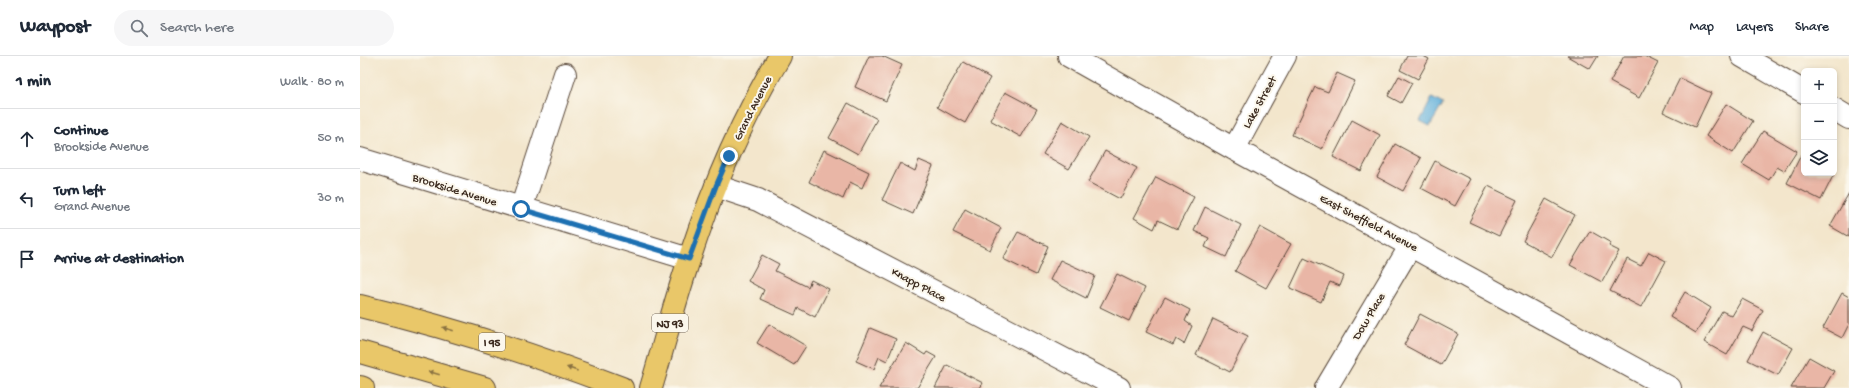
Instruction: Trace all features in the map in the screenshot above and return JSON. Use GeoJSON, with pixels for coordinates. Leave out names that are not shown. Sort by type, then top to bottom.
{"type":"FeatureCollection","features":[{"type":"Feature","properties":{"kind":"main road","name":"Grand Avenue"},"geometry":{"type":"LineString","coordinates":[[651,388],[689,259],[716,186],[755,99],[780,56]]}},
{"type":"Feature","properties":{"kind":"main road","name":"I 95"},"geometry":{"type":"LineString","coordinates":[[360,306],[392,313],[488,341],[584,373],[622,388]]}},
{"type":"Feature","properties":{"kind":"main road"},"geometry":{"type":"LineString","coordinates":[[360,352],[485,388]]}},
{"type":"Feature","properties":{"kind":"street","name":"East Sheffield Avenue"},"geometry":{"type":"LineString","coordinates":[[1069,56],[1234,149],[1670,388]]}},
{"type":"Feature","properties":{"kind":"street","name":"Lake Street"},"geometry":{"type":"LineString","coordinates":[[1234,149],[1285,56]]}},
{"type":"Feature","properties":{"kind":"street"},"geometry":{"type":"LineString","coordinates":[[1742,56],[1801,90]]}},
{"type":"Feature","properties":{"kind":"street"},"geometry":{"type":"LineString","coordinates":[[521,209],[565,74]]}},
{"type":"Feature","properties":{"kind":"street"},"geometry":{"type":"LineString","coordinates":[[1837,111],[1849,118]]}},
{"type":"Feature","properties":{"kind":"street","name":"Brookside Avenue"},"geometry":{"type":"LineString","coordinates":[[360,159],[689,259]]}},
{"type":"Feature","properties":{"kind":"street","name":"Knapp Place"},"geometry":{"type":"LineString","coordinates":[[716,186],[758,200],[1119,388]]}},
{"type":"Feature","properties":{"kind":"street","name":"Dow Place"},"geometry":{"type":"LineString","coordinates":[[1326,388],[1411,245]]}},
{"type":"Feature","properties":{"kind":"water"},"geometry":{"type":"Polygon","coordinates":[[[1432,98],[1443,104],[1430,126],[1420,121],[1432,98]]]}},
{"type":"Feature","properties":{"kind":"building"},"geometry":{"type":"Polygon","coordinates":[[[869,56],[882,56],[902,65],[886,101],[855,87],[869,56]]]}},
{"type":"Feature","properties":{"kind":"building"},"geometry":{"type":"Polygon","coordinates":[[[1407,56],[1423,56],[1429,59],[1418,79],[1400,70],[1407,56]]]}},
{"type":"Feature","properties":{"kind":"building"},"geometry":{"type":"Polygon","coordinates":[[[1567,56],[1598,56],[1590,69],[1567,56]]]}},
{"type":"Feature","properties":{"kind":"building"},"geometry":{"type":"Polygon","coordinates":[[[1624,56],[1644,56],[1658,63],[1639,98],[1610,82],[1624,56]]]}},
{"type":"Feature","properties":{"kind":"building"},"geometry":{"type":"Polygon","coordinates":[[[963,62],[990,78],[965,123],[937,107],[963,62]]]}},
{"type":"Feature","properties":{"kind":"building"},"geometry":{"type":"Polygon","coordinates":[[[1337,73],[1355,81],[1322,149],[1292,135],[1315,87],[1328,92],[1337,73]]]}},
{"type":"Feature","properties":{"kind":"building"},"geometry":{"type":"Polygon","coordinates":[[[1399,76],[1412,83],[1401,103],[1388,96],[1399,76]]]}},
{"type":"Feature","properties":{"kind":"building"},"geometry":{"type":"Polygon","coordinates":[[[1680,78],[1711,93],[1695,127],[1663,112],[1680,78]]]}},
{"type":"Feature","properties":{"kind":"building"},"geometry":{"type":"Polygon","coordinates":[[[1005,92],[1037,109],[1021,137],[990,120],[1005,92]]]}},
{"type":"Feature","properties":{"kind":"building"},"geometry":{"type":"Polygon","coordinates":[[[848,103],[877,119],[858,154],[829,138],[848,103]]]}},
{"type":"Feature","properties":{"kind":"building"},"geometry":{"type":"Polygon","coordinates":[[[1726,104],[1753,121],[1733,153],[1706,136],[1726,104]]]}},
{"type":"Feature","properties":{"kind":"building"},"geometry":{"type":"Polygon","coordinates":[[[1352,120],[1380,135],[1361,171],[1333,157],[1352,120]]]}},
{"type":"Feature","properties":{"kind":"building"},"geometry":{"type":"Polygon","coordinates":[[[1062,121],[1089,137],[1069,169],[1043,154],[1062,121]]]}},
{"type":"Feature","properties":{"kind":"building"},"geometry":{"type":"Polygon","coordinates":[[[1763,131],[1797,151],[1784,171],[1777,167],[1769,180],[1742,164],[1763,131]]]}},
{"type":"Feature","properties":{"kind":"building"},"geometry":{"type":"Polygon","coordinates":[[[1395,144],[1421,158],[1403,191],[1377,177],[1395,144]]]}},
{"type":"Feature","properties":{"kind":"building"},"geometry":{"type":"Polygon","coordinates":[[[824,150],[869,172],[862,188],[850,182],[843,199],[809,182],[824,150]]]}},
{"type":"Feature","properties":{"kind":"building"},"geometry":{"type":"Polygon","coordinates":[[[1105,151],[1137,168],[1120,199],[1088,182],[1105,151]]]}},
{"type":"Feature","properties":{"kind":"building"},"geometry":{"type":"Polygon","coordinates":[[[1801,155],[1801,176],[1833,176],[1821,200],[1787,183],[1801,155]]]}},
{"type":"Feature","properties":{"kind":"building"},"geometry":{"type":"Polygon","coordinates":[[[919,160],[933,166],[913,214],[882,200],[900,163],[915,171],[919,160]]]}},
{"type":"Feature","properties":{"kind":"building"},"geometry":{"type":"Polygon","coordinates":[[[1435,161],[1470,179],[1455,206],[1421,188],[1435,161]]]}},
{"type":"Feature","properties":{"kind":"building"},"geometry":{"type":"Polygon","coordinates":[[[1156,177],[1194,197],[1177,229],[1158,220],[1154,229],[1134,218],[1156,177]]]}},
{"type":"Feature","properties":{"kind":"building"},"geometry":{"type":"Polygon","coordinates":[[[1488,186],[1517,200],[1499,236],[1469,222],[1488,186]]]}},
{"type":"Feature","properties":{"kind":"building"},"geometry":{"type":"Polygon","coordinates":[[[1849,193],[1849,237],[1830,226],[1849,193]]]}},
{"type":"Feature","properties":{"kind":"building"},"geometry":{"type":"Polygon","coordinates":[[[1546,199],[1575,215],[1552,257],[1523,241],[1546,199]]]}},
{"type":"Feature","properties":{"kind":"building"},"geometry":{"type":"Polygon","coordinates":[[[1205,207],[1241,225],[1226,257],[1205,247],[1209,238],[1194,231],[1205,207]]]}},
{"type":"Feature","properties":{"kind":"building"},"geometry":{"type":"Polygon","coordinates":[[[965,209],[1001,228],[990,250],[953,232],[965,209]]]}},
{"type":"Feature","properties":{"kind":"building"},"geometry":{"type":"Polygon","coordinates":[[[1260,227],[1291,244],[1266,288],[1235,271],[1260,227]]]}},
{"type":"Feature","properties":{"kind":"building"},"geometry":{"type":"Polygon","coordinates":[[[1590,231],[1611,243],[1609,246],[1619,251],[1602,282],[1570,265],[1590,231]]]}},
{"type":"Feature","properties":{"kind":"building"},"geometry":{"type":"Polygon","coordinates":[[[1018,232],[1048,246],[1036,275],[1003,259],[1018,232]]]}},
{"type":"Feature","properties":{"kind":"building"},"geometry":{"type":"Polygon","coordinates":[[[1649,252],[1666,261],[1641,307],[1610,291],[1627,259],[1641,266],[1649,252]]]}},
{"type":"Feature","properties":{"kind":"building"},"geometry":{"type":"Polygon","coordinates":[[[762,255],[779,264],[775,271],[808,287],[811,280],[829,289],[815,317],[798,308],[795,315],[760,299],[764,290],[748,281],[762,255]]]}},
{"type":"Feature","properties":{"kind":"building"},"geometry":{"type":"Polygon","coordinates":[[[1304,258],[1344,276],[1340,286],[1330,282],[1321,302],[1290,288],[1304,258]]]}},
{"type":"Feature","properties":{"kind":"building"},"geometry":{"type":"Polygon","coordinates":[[[1060,260],[1095,276],[1086,298],[1050,280],[1060,260]]]}},
{"type":"Feature","properties":{"kind":"building"},"geometry":{"type":"Polygon","coordinates":[[[1117,274],[1145,288],[1129,321],[1100,307],[1117,274]]]}},
{"type":"Feature","properties":{"kind":"building"},"geometry":{"type":"Polygon","coordinates":[[[1685,292],[1711,308],[1696,333],[1670,317],[1685,292]]]}},
{"type":"Feature","properties":{"kind":"building"},"geometry":{"type":"Polygon","coordinates":[[[1842,293],[1849,297],[1849,324],[1842,338],[1823,328],[1842,293]]]}},
{"type":"Feature","properties":{"kind":"building"},"geometry":{"type":"Polygon","coordinates":[[[1165,297],[1190,310],[1185,321],[1192,326],[1184,344],[1176,339],[1173,345],[1146,332],[1165,297]]]}},
{"type":"Feature","properties":{"kind":"building"},"geometry":{"type":"Polygon","coordinates":[[[1742,299],[1763,310],[1752,331],[1743,327],[1727,355],[1704,342],[1722,311],[1732,316],[1742,299]]]}},
{"type":"Feature","properties":{"kind":"building"},"geometry":{"type":"Polygon","coordinates":[[[1420,314],[1458,334],[1441,365],[1404,345],[1420,314]]]}},
{"type":"Feature","properties":{"kind":"building"},"geometry":{"type":"Polygon","coordinates":[[[1213,319],[1248,336],[1230,372],[1196,355],[1213,319]]]}},
{"type":"Feature","properties":{"kind":"building"},"geometry":{"type":"Polygon","coordinates":[[[769,324],[806,346],[794,365],[757,343],[769,324]]]}},
{"type":"Feature","properties":{"kind":"building"},"geometry":{"type":"Polygon","coordinates":[[[870,328],[896,339],[887,361],[879,357],[874,369],[856,361],[870,328]]]}},
{"type":"Feature","properties":{"kind":"building"},"geometry":{"type":"Polygon","coordinates":[[[1763,332],[1793,348],[1778,375],[1748,360],[1763,332]]]}},
{"type":"Feature","properties":{"kind":"building"},"geometry":{"type":"Polygon","coordinates":[[[906,343],[925,355],[927,352],[936,357],[917,388],[879,388],[906,343]]]}},
{"type":"Feature","properties":{"kind":"building"},"geometry":{"type":"Polygon","coordinates":[[[1809,357],[1834,371],[1824,388],[1791,388],[1809,357]]]}},
{"type":"Feature","properties":{"kind":"building"},"geometry":{"type":"Polygon","coordinates":[[[947,365],[983,383],[980,388],[935,388],[947,365]]]}},
{"type":"Feature","properties":{"kind":"route"},"geometry":{"type":"LineString","coordinates":[[521,209],[689,259],[716,186],[729,156]]}}]}
